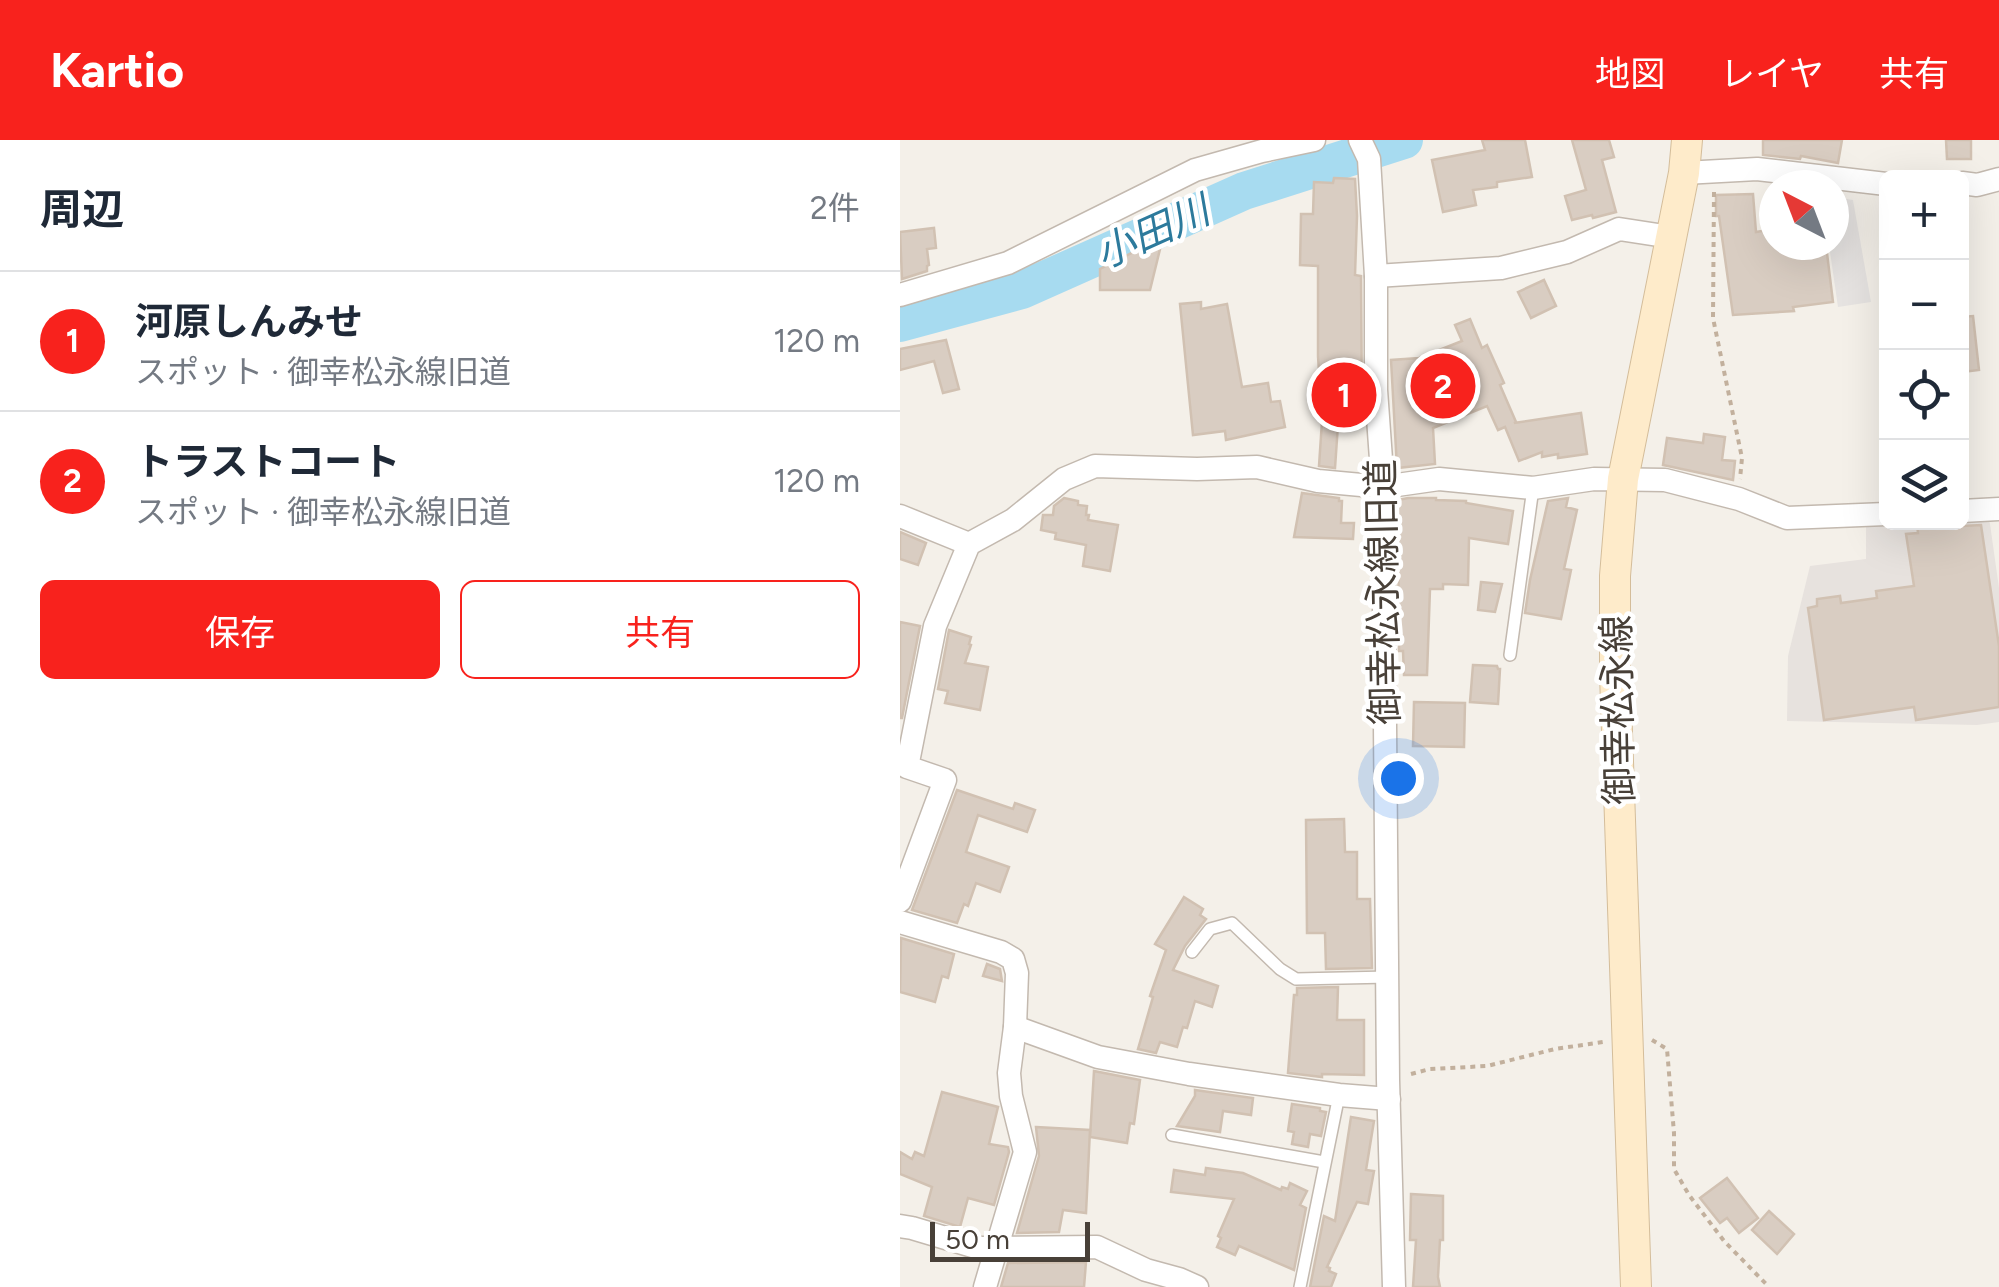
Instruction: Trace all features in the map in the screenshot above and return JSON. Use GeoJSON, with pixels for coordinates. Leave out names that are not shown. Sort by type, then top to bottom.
{"type":"FeatureCollection","features":[{"type":"Feature","properties":{"kind":"main road","name":"御幸松永線"},"geometry":{"type":"LineString","coordinates":[[1636,1287],[1615,576],[1623,479],[1684,173],[1687,140]]}},
{"type":"Feature","properties":{"kind":"street"},"geometry":{"type":"LineString","coordinates":[[900,295],[1008,263],[1195,170],[1314,140]]}},
{"type":"Feature","properties":{"kind":"street","name":"御幸松永線旧道"},"geometry":{"type":"LineString","coordinates":[[1364,149],[1376,276],[1376,390],[1383,487],[1394,1287]]}},
{"type":"Feature","properties":{"kind":"street"},"geometry":{"type":"LineString","coordinates":[[1684,173],[1757,169],[1879,183]]}},
{"type":"Feature","properties":{"kind":"street"},"geometry":{"type":"LineString","coordinates":[[1969,184],[1999,180]]}},
{"type":"Feature","properties":{"kind":"street"},"geometry":{"type":"LineString","coordinates":[[1376,276],[1501,268],[1567,252],[1619,229],[1671,237]]}},
{"type":"Feature","properties":{"kind":"street"},"geometry":{"type":"LineString","coordinates":[[900,902],[945,780],[907,766],[935,626],[970,544],[1014,520],[1064,479],[1095,466],[1257,467],[1318,481],[1383,487],[1439,479],[1533,488],[1594,479],[1664,480],[1738,499],[1786,518],[1879,514]]}},
{"type":"Feature","properties":{"kind":"street"},"geometry":{"type":"LineString","coordinates":[[1969,511],[1997,509]]}},
{"type":"Feature","properties":{"kind":"street"},"geometry":{"type":"LineString","coordinates":[[900,516],[970,544]]}},
{"type":"Feature","properties":{"kind":"street"},"geometry":{"type":"LineString","coordinates":[[900,922],[1001,952],[1013,959],[1017,973],[1009,1073],[1026,1152],[985,1287]]}},
{"type":"Feature","properties":{"kind":"street"},"geometry":{"type":"LineString","coordinates":[[1015,1028],[1098,1058],[1189,1074],[1389,1099]]}},
{"type":"Feature","properties":{"kind":"street"},"geometry":{"type":"LineString","coordinates":[[900,1226],[979,1248],[1097,1247],[1146,1270],[1197,1287]]}},
{"type":"Feature","properties":{"kind":"lane"},"geometry":{"type":"LineString","coordinates":[[1510,655],[1533,488]]}},
{"type":"Feature","properties":{"kind":"lane"},"geometry":{"type":"LineString","coordinates":[[1192,952],[1210,929],[1232,923],[1296,980],[1389,977]]}},
{"type":"Feature","properties":{"kind":"lane"},"geometry":{"type":"LineString","coordinates":[[1300,1287],[1340,1095]]}},
{"type":"Feature","properties":{"kind":"lane"},"geometry":{"type":"LineString","coordinates":[[1172,1135],[1324,1162]]}},
{"type":"Feature","properties":{"kind":"path"},"geometry":{"type":"LineString","coordinates":[[1714,170],[1714,318],[1742,458],[1738,499]]}},
{"type":"Feature","properties":{"kind":"shaded area"},"geometry":{"type":"Polygon","coordinates":[[[1849,199],[1853,200],[1871,302],[1838,307],[1831,260],[1849,260],[1849,199]]]}},
{"type":"Feature","properties":{"kind":"shaded area"},"geometry":{"type":"Polygon","coordinates":[[[1989,517],[1999,588],[1999,722],[1977,725],[1787,721],[1788,656],[1810,566],[1866,559],[1866,522],[1879,522],[1879,530],[1969,530],[1969,518],[1989,517]]]}},
{"type":"Feature","properties":{"kind":"building"},"geometry":{"type":"Polygon","coordinates":[[[1482,140],[1525,140],[1532,177],[1473,190],[1476,205],[1443,212],[1432,160],[1485,150],[1482,140]]]}},
{"type":"Feature","properties":{"kind":"building"},"geometry":{"type":"Polygon","coordinates":[[[1572,140],[1609,140],[1614,157],[1602,160],[1616,212],[1572,220],[1565,196],[1586,190],[1572,140]]]}},
{"type":"Feature","properties":{"kind":"building"},"geometry":{"type":"Polygon","coordinates":[[[1763,140],[1842,140],[1838,163],[1801,156],[1800,159],[1763,155],[1763,140]]]}},
{"type":"Feature","properties":{"kind":"building"},"geometry":{"type":"Polygon","coordinates":[[[1946,140],[1971,140],[1971,159],[1947,159],[1946,140]]]}},
{"type":"Feature","properties":{"kind":"building"},"geometry":{"type":"Polygon","coordinates":[[[1334,178],[1355,179],[1355,275],[1361,276],[1362,408],[1339,410],[1335,468],[1319,466],[1322,421],[1318,266],[1300,265],[1301,214],[1313,214],[1314,182],[1333,183],[1334,178]]]}},
{"type":"Feature","properties":{"kind":"building"},"geometry":{"type":"Polygon","coordinates":[[[1753,194],[1759,260],[1828,260],[1833,302],[1793,307],[1794,311],[1733,315],[1716,195],[1753,194]]]}},
{"type":"Feature","properties":{"kind":"building"},"geometry":{"type":"Polygon","coordinates":[[[934,228],[936,248],[927,249],[927,271],[902,279],[900,232],[934,228]]]}},
{"type":"Feature","properties":{"kind":"building"},"geometry":{"type":"Polygon","coordinates":[[[1163,237],[1150,290],[1100,290],[1100,269],[1163,237]]]}},
{"type":"Feature","properties":{"kind":"building"},"geometry":{"type":"Polygon","coordinates":[[[1544,280],[1556,306],[1531,318],[1518,292],[1544,280]]]}},
{"type":"Feature","properties":{"kind":"building"},"geometry":{"type":"Polygon","coordinates":[[[1201,302],[1201,309],[1227,304],[1242,387],[1268,383],[1271,402],[1280,401],[1285,427],[1226,440],[1225,431],[1193,435],[1180,304],[1201,302]]]}},
{"type":"Feature","properties":{"kind":"building"},"geometry":{"type":"Polygon","coordinates":[[[1969,316],[1973,316],[1979,370],[1969,371],[1969,350],[1969,316]]]}},
{"type":"Feature","properties":{"kind":"building"},"geometry":{"type":"Polygon","coordinates":[[[1470,319],[1482,348],[1487,345],[1504,383],[1500,385],[1514,423],[1581,413],[1587,454],[1558,458],[1558,454],[1542,457],[1542,452],[1519,461],[1505,427],[1498,430],[1487,406],[1433,428],[1435,464],[1397,468],[1391,360],[1419,358],[1462,341],[1455,325],[1470,319]]]}},
{"type":"Feature","properties":{"kind":"building"},"geometry":{"type":"Polygon","coordinates":[[[946,340],[959,389],[943,393],[934,361],[900,370],[900,349],[946,340]]]}},
{"type":"Feature","properties":{"kind":"building"},"geometry":{"type":"Polygon","coordinates":[[[1704,434],[1725,437],[1722,460],[1735,461],[1733,480],[1663,465],[1667,438],[1703,443],[1704,434]]]}},
{"type":"Feature","properties":{"kind":"building"},"geometry":{"type":"Polygon","coordinates":[[[1302,493],[1339,498],[1341,523],[1354,523],[1353,539],[1294,537],[1302,493]]]}},
{"type":"Feature","properties":{"kind":"building"},"geometry":{"type":"Polygon","coordinates":[[[1064,498],[1087,506],[1088,520],[1118,525],[1110,571],[1083,566],[1086,545],[1055,539],[1056,533],[1041,530],[1043,515],[1053,515],[1054,506],[1064,498]]]}},
{"type":"Feature","properties":{"kind":"building"},"geometry":{"type":"Polygon","coordinates":[[[1568,498],[1566,507],[1577,510],[1564,569],[1571,570],[1561,619],[1525,613],[1548,501],[1568,498]]]}},
{"type":"Feature","properties":{"kind":"building"},"geometry":{"type":"Polygon","coordinates":[[[1398,500],[1466,501],[1513,511],[1508,544],[1469,538],[1468,585],[1443,584],[1443,589],[1430,589],[1427,675],[1404,675],[1403,651],[1399,651],[1398,500]]]}},
{"type":"Feature","properties":{"kind":"building"},"geometry":{"type":"Polygon","coordinates":[[[1981,525],[1999,646],[1999,707],[1916,720],[1914,707],[1824,720],[1808,608],[1817,606],[1817,599],[1840,596],[1841,603],[1877,598],[1876,591],[1914,586],[1906,534],[1918,530],[1969,530],[1969,526],[1981,525]]]}},
{"type":"Feature","properties":{"kind":"building"},"geometry":{"type":"Polygon","coordinates":[[[900,532],[926,543],[918,565],[900,559],[900,532]]]}},
{"type":"Feature","properties":{"kind":"building"},"geometry":{"type":"Polygon","coordinates":[[[1481,582],[1502,584],[1495,612],[1478,610],[1481,582]]]}},
{"type":"Feature","properties":{"kind":"building"},"geometry":{"type":"Polygon","coordinates":[[[900,622],[920,626],[902,718],[900,718],[900,622]]]}},
{"type":"Feature","properties":{"kind":"building"},"geometry":{"type":"Polygon","coordinates":[[[949,630],[971,637],[965,663],[988,667],[980,710],[945,703],[948,691],[938,689],[949,630]]]}},
{"type":"Feature","properties":{"kind":"building"},"geometry":{"type":"Polygon","coordinates":[[[1473,665],[1500,669],[1498,704],[1470,702],[1473,665]]]}},
{"type":"Feature","properties":{"kind":"building"},"geometry":{"type":"Polygon","coordinates":[[[1414,702],[1465,703],[1464,747],[1413,746],[1414,702]]]}},
{"type":"Feature","properties":{"kind":"building"},"geometry":{"type":"Polygon","coordinates":[[[957,790],[1013,809],[1015,803],[1035,810],[1027,832],[978,815],[966,852],[1009,867],[1000,892],[976,883],[957,923],[912,910],[957,790]]]}},
{"type":"Feature","properties":{"kind":"building"},"geometry":{"type":"Polygon","coordinates":[[[1344,819],[1345,852],[1357,852],[1357,899],[1370,899],[1372,968],[1326,969],[1325,933],[1307,933],[1306,820],[1344,819]]]}},
{"type":"Feature","properties":{"kind":"building"},"geometry":{"type":"Polygon","coordinates":[[[1184,897],[1203,909],[1200,915],[1206,919],[1173,970],[1218,986],[1212,1007],[1195,1001],[1177,1047],[1160,1042],[1156,1053],[1138,1049],[1166,950],[1155,944],[1184,897]]]}},
{"type":"Feature","properties":{"kind":"building"},"geometry":{"type":"Polygon","coordinates":[[[901,938],[954,954],[948,978],[942,976],[935,1002],[900,992],[901,938]]]}},
{"type":"Feature","properties":{"kind":"building"},"geometry":{"type":"Polygon","coordinates":[[[987,964],[1000,969],[1002,981],[983,976],[987,964]]]}},
{"type":"Feature","properties":{"kind":"building"},"geometry":{"type":"Polygon","coordinates":[[[1338,987],[1337,1020],[1364,1020],[1364,1075],[1322,1077],[1288,1073],[1297,988],[1338,987]]]}},
{"type":"Feature","properties":{"kind":"building"},"geometry":{"type":"Polygon","coordinates":[[[1094,1071],[1140,1080],[1134,1124],[1130,1123],[1127,1143],[1090,1137],[1094,1071]]]}},
{"type":"Feature","properties":{"kind":"building"},"geometry":{"type":"Polygon","coordinates":[[[1195,1090],[1253,1098],[1251,1115],[1223,1111],[1220,1132],[1177,1126],[1195,1090]]]}},
{"type":"Feature","properties":{"kind":"building"},"geometry":{"type":"Polygon","coordinates":[[[942,1092],[998,1107],[989,1144],[1008,1147],[1009,1152],[994,1205],[968,1198],[960,1227],[924,1216],[932,1187],[900,1174],[900,1152],[912,1159],[915,1152],[924,1156],[942,1092]]]}},
{"type":"Feature","properties":{"kind":"building"},"geometry":{"type":"Polygon","coordinates":[[[1292,1104],[1326,1112],[1321,1136],[1310,1134],[1308,1147],[1292,1144],[1294,1132],[1288,1131],[1292,1104]]]}},
{"type":"Feature","properties":{"kind":"building"},"geometry":{"type":"Polygon","coordinates":[[[1351,1117],[1374,1121],[1366,1170],[1374,1171],[1368,1204],[1357,1202],[1327,1267],[1336,1274],[1331,1287],[1310,1287],[1324,1216],[1335,1221],[1351,1117]]]}},
{"type":"Feature","properties":{"kind":"building"},"geometry":{"type":"Polygon","coordinates":[[[1036,1127],[1090,1130],[1086,1213],[1063,1210],[1059,1232],[1017,1233],[1039,1156],[1036,1127]]]}},
{"type":"Feature","properties":{"kind":"building"},"geometry":{"type":"Polygon","coordinates":[[[1206,1168],[1243,1173],[1281,1190],[1288,1189],[1290,1183],[1307,1191],[1300,1205],[1306,1208],[1294,1270],[1239,1246],[1235,1255],[1217,1247],[1234,1199],[1171,1192],[1174,1170],[1205,1175],[1206,1168]]]}},
{"type":"Feature","properties":{"kind":"building"},"geometry":{"type":"Polygon","coordinates":[[[1727,1178],[1758,1218],[1739,1233],[1727,1218],[1720,1223],[1700,1198],[1727,1178]]]}},
{"type":"Feature","properties":{"kind":"building"},"geometry":{"type":"Polygon","coordinates":[[[1411,1194],[1443,1196],[1440,1287],[1413,1287],[1416,1240],[1410,1240],[1411,1194]]]}},
{"type":"Feature","properties":{"kind":"building"},"geometry":{"type":"Polygon","coordinates":[[[1769,1211],[1794,1234],[1777,1254],[1752,1230],[1769,1211]]]}},
{"type":"Feature","properties":{"kind":"building"},"geometry":{"type":"Polygon","coordinates":[[[1086,1262],[1084,1287],[1001,1287],[1008,1263],[1086,1262]]]}},
{"type":"Feature","properties":{"kind":"waterway","name":"小田川"},"geometry":{"type":"LineString","coordinates":[[900,323],[1022,290],[1244,191],[1404,140]]}},
{"type":"Feature","properties":{"kind":"place","name":"トラストコート"},"geometry":{"type":"Point","coordinates":[1443,386]}},
{"type":"Feature","properties":{"kind":"place","name":"河原しんみせ"},"geometry":{"type":"Point","coordinates":[1344,395]}}]}
